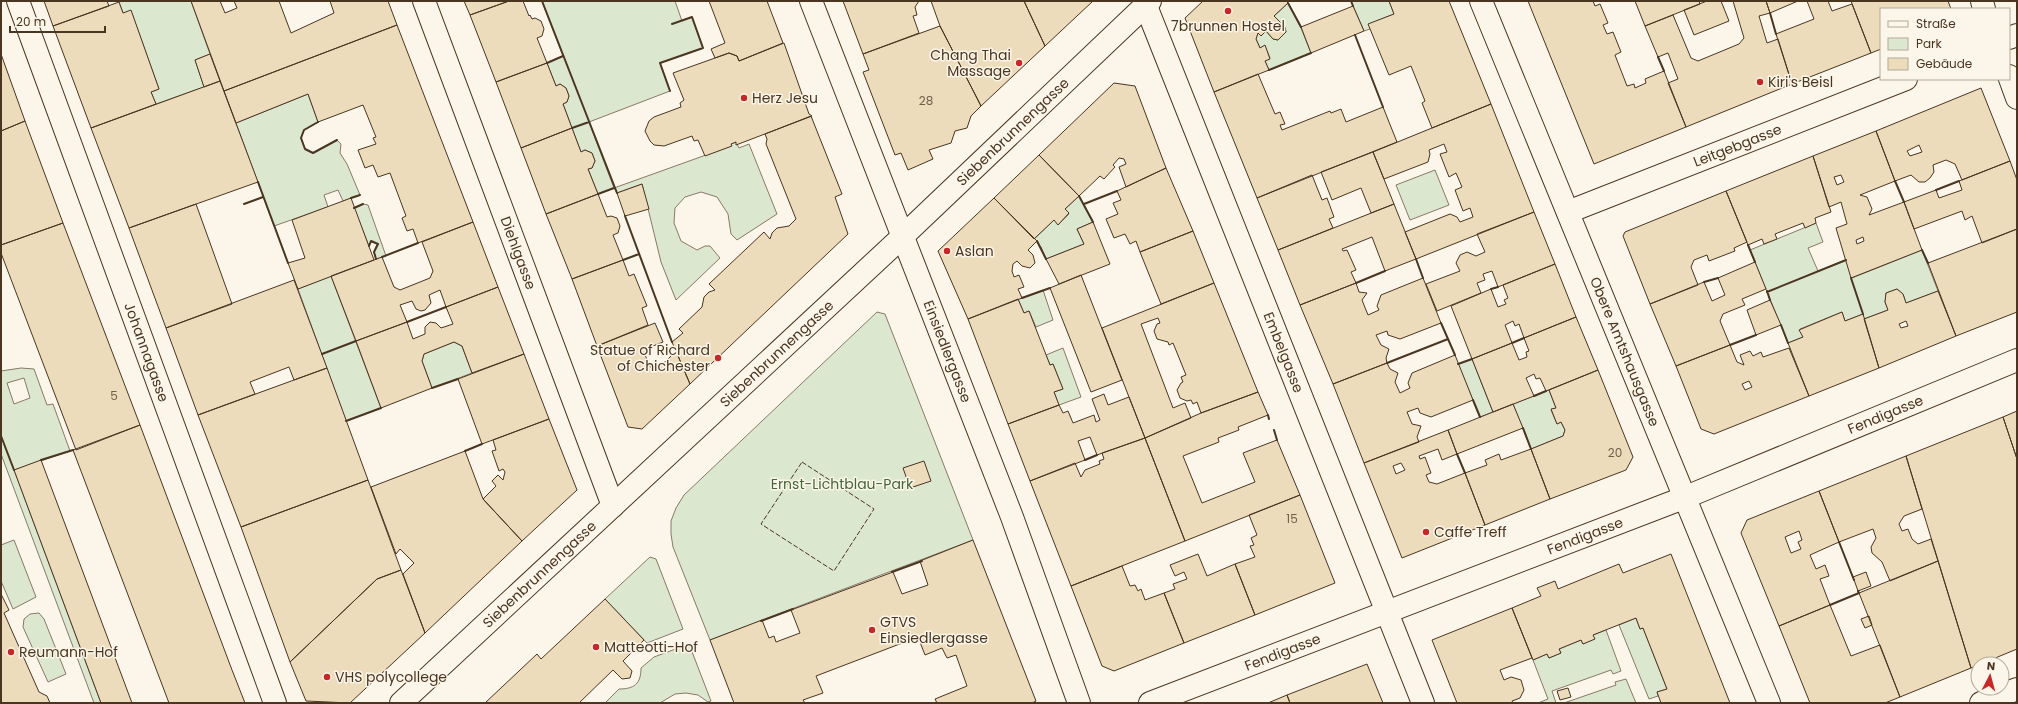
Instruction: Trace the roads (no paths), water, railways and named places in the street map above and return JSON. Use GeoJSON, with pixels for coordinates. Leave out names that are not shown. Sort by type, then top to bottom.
{"type":"FeatureCollection","features":[{"type":"Feature","properties":{"kind":"street","name":"Johannagasse"},"geometry":{"type":"LineString","coordinates":[[18,1],[275,703]]}},
{"type":"Feature","properties":{"kind":"street","name":"Diehlgasse"},"geometry":{"type":"LineString","coordinates":[[424,1],[613,506]]}},
{"type":"Feature","properties":{"kind":"street","name":"Einsiedlergasse"},"geometry":{"type":"LineString","coordinates":[[811,1],[1012,517],[1079,703]]}},
{"type":"Feature","properties":{"kind":"street","name":"Obere Amtshausgasse"},"geometry":{"type":"LineString","coordinates":[[1481,1],[1686,497],[1769,703]]}},
{"type":"Feature","properties":{"kind":"street","name":"Siebenbrunnengasse"},"geometry":{"type":"LineString","coordinates":[[401,703],[902,237],[1147,2]]}},
{"type":"Feature","properties":{"kind":"street","name":"Embelgasse"},"geometry":{"type":"LineString","coordinates":[[1147,2],[1423,703]]}},
{"type":"Feature","properties":{"kind":"street"},"geometry":{"type":"LineString","coordinates":[[2010,79],[2017,98]]}},
{"type":"Feature","properties":{"kind":"street","name":"Leitgebgasse"},"geometry":{"type":"LineString","coordinates":[[1568,212],[1903,80]]}},
{"type":"Feature","properties":{"kind":"street","name":"Fendigasse"},"geometry":{"type":"LineString","coordinates":[[1150,703],[1686,497],[2017,360]]}},
{"type":"Feature","properties":{"kind":"street"},"geometry":{"type":"LineString","coordinates":[[1981,703],[2017,689]]}},
{"type":"Feature","properties":{"kind":"place","name":"7brunnen Hostel"},"geometry":{"type":"Point","coordinates":[1228,11]}},
{"type":"Feature","properties":{"kind":"place","name":"Chang Thai Massage"},"geometry":{"type":"Point","coordinates":[1019,63]}},
{"type":"Feature","properties":{"kind":"place","name":"Kiri's Beisl"},"geometry":{"type":"Point","coordinates":[1760,82]}},
{"type":"Feature","properties":{"kind":"place","name":"Herz Jesu"},"geometry":{"type":"Point","coordinates":[744,98]}},
{"type":"Feature","properties":{"kind":"place","name":"Aslan"},"geometry":{"type":"Point","coordinates":[947,251]}},
{"type":"Feature","properties":{"kind":"place","name":"Statue of Richard of Chichester"},"geometry":{"type":"Point","coordinates":[718,358]}},
{"type":"Feature","properties":{"kind":"place","name":"Caffe Treff"},"geometry":{"type":"Point","coordinates":[1426,532]}},
{"type":"Feature","properties":{"kind":"place","name":"GTVS Einsiedlergasse"},"geometry":{"type":"Point","coordinates":[872,630]}},
{"type":"Feature","properties":{"kind":"place","name":"Matteotti-Hof"},"geometry":{"type":"Point","coordinates":[596,647]}},
{"type":"Feature","properties":{"kind":"place","name":"Reumann-Hof"},"geometry":{"type":"Point","coordinates":[11,652]}},
{"type":"Feature","properties":{"kind":"place","name":"VHS polycollege"},"geometry":{"type":"Point","coordinates":[327,677]}},
{"type":"Feature","properties":{"kind":"park label","name":"Ernst-Lichtblau-Park"},"geometry":{"type":"Point","coordinates":[842,484]}}]}
